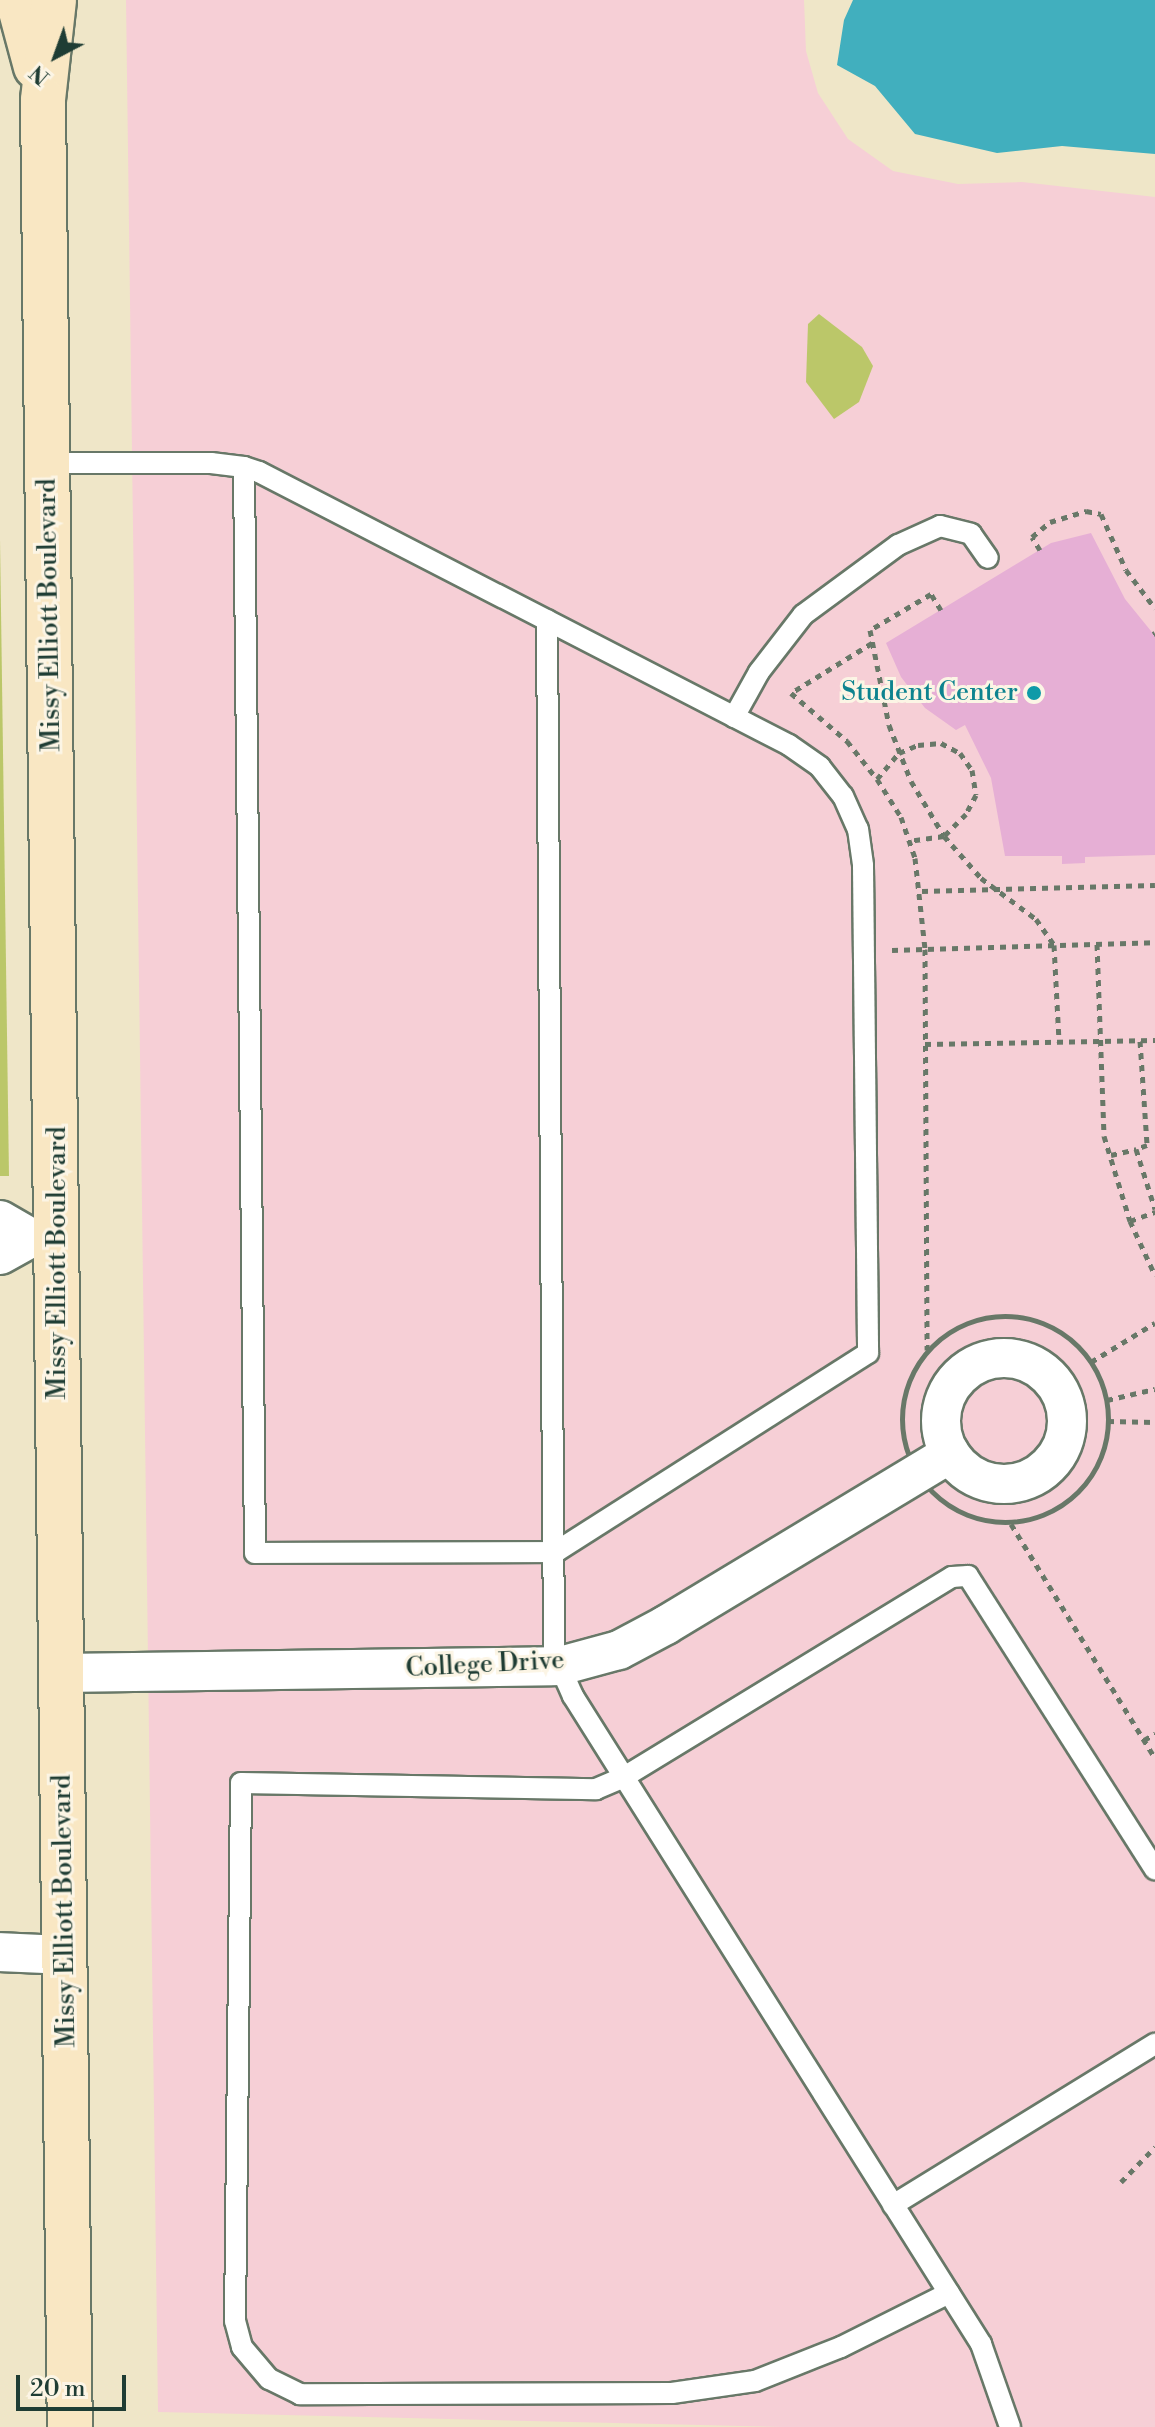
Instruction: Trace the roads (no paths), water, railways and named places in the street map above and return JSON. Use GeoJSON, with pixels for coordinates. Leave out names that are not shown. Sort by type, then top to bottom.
{"type":"FeatureCollection","features":[{"type":"Feature","properties":{"kind":"street","name":"Missy Elliott Boulevard"},"geometry":{"type":"LineString","coordinates":[[18,0],[43,100]]}},
{"type":"Feature","properties":{"kind":"street","name":"Missy Elliott Boulevard"},"geometry":{"type":"LineString","coordinates":[[54,0],[43,100],[47,463],[22,1238],[61,1673],[70,2427]]}},
{"type":"Feature","properties":{"kind":"street","name":"College Drive"},"geometry":{"type":"LineString","coordinates":[[61,1673],[560,1666],[619,1650],[666,1625],[950,1454]]}},
{"type":"Feature","properties":{"kind":"street"},"geometry":{"type":"LineString","coordinates":[[0,1952],[66,1955]]}},
{"type":"Feature","properties":{"kind":"lane"},"geometry":{"type":"LineString","coordinates":[[47,463],[244,467],[734,717],[820,767],[843,796],[858,829],[862,858],[868,1353],[556,1552],[255,1553],[244,467]]}},
{"type":"Feature","properties":{"kind":"lane"},"geometry":{"type":"LineString","coordinates":[[734,717],[759,672],[803,615],[898,545],[940,526],[971,534],[988,558]]}},
{"type":"Feature","properties":{"kind":"lane"},"geometry":{"type":"LineString","coordinates":[[547,620],[556,1552],[554,1653],[624,1777],[981,2344],[1010,2427]]}},
{"type":"Feature","properties":{"kind":"lane"},"geometry":{"type":"LineString","coordinates":[[949,2293],[841,2347],[755,2381],[672,2393],[300,2394],[269,2379],[242,2347],[235,2321],[241,1783],[596,1789],[624,1777],[952,1577],[968,1576],[1155,1869]]}},
{"type":"Feature","properties":{"kind":"lane"},"geometry":{"type":"LineString","coordinates":[[893,2205],[1155,2044]]}},
{"type":"Feature","properties":{"kind":"water"},"geometry":{"type":"Polygon","coordinates":[[[853,0],[1155,0],[1155,154],[1062,146],[997,153],[915,134],[875,86],[837,65],[844,20],[853,0]]]}},
{"type":"Feature","properties":{"kind":"place","name":"Student Center"},"geometry":{"type":"Point","coordinates":[1034,693]}}]}
